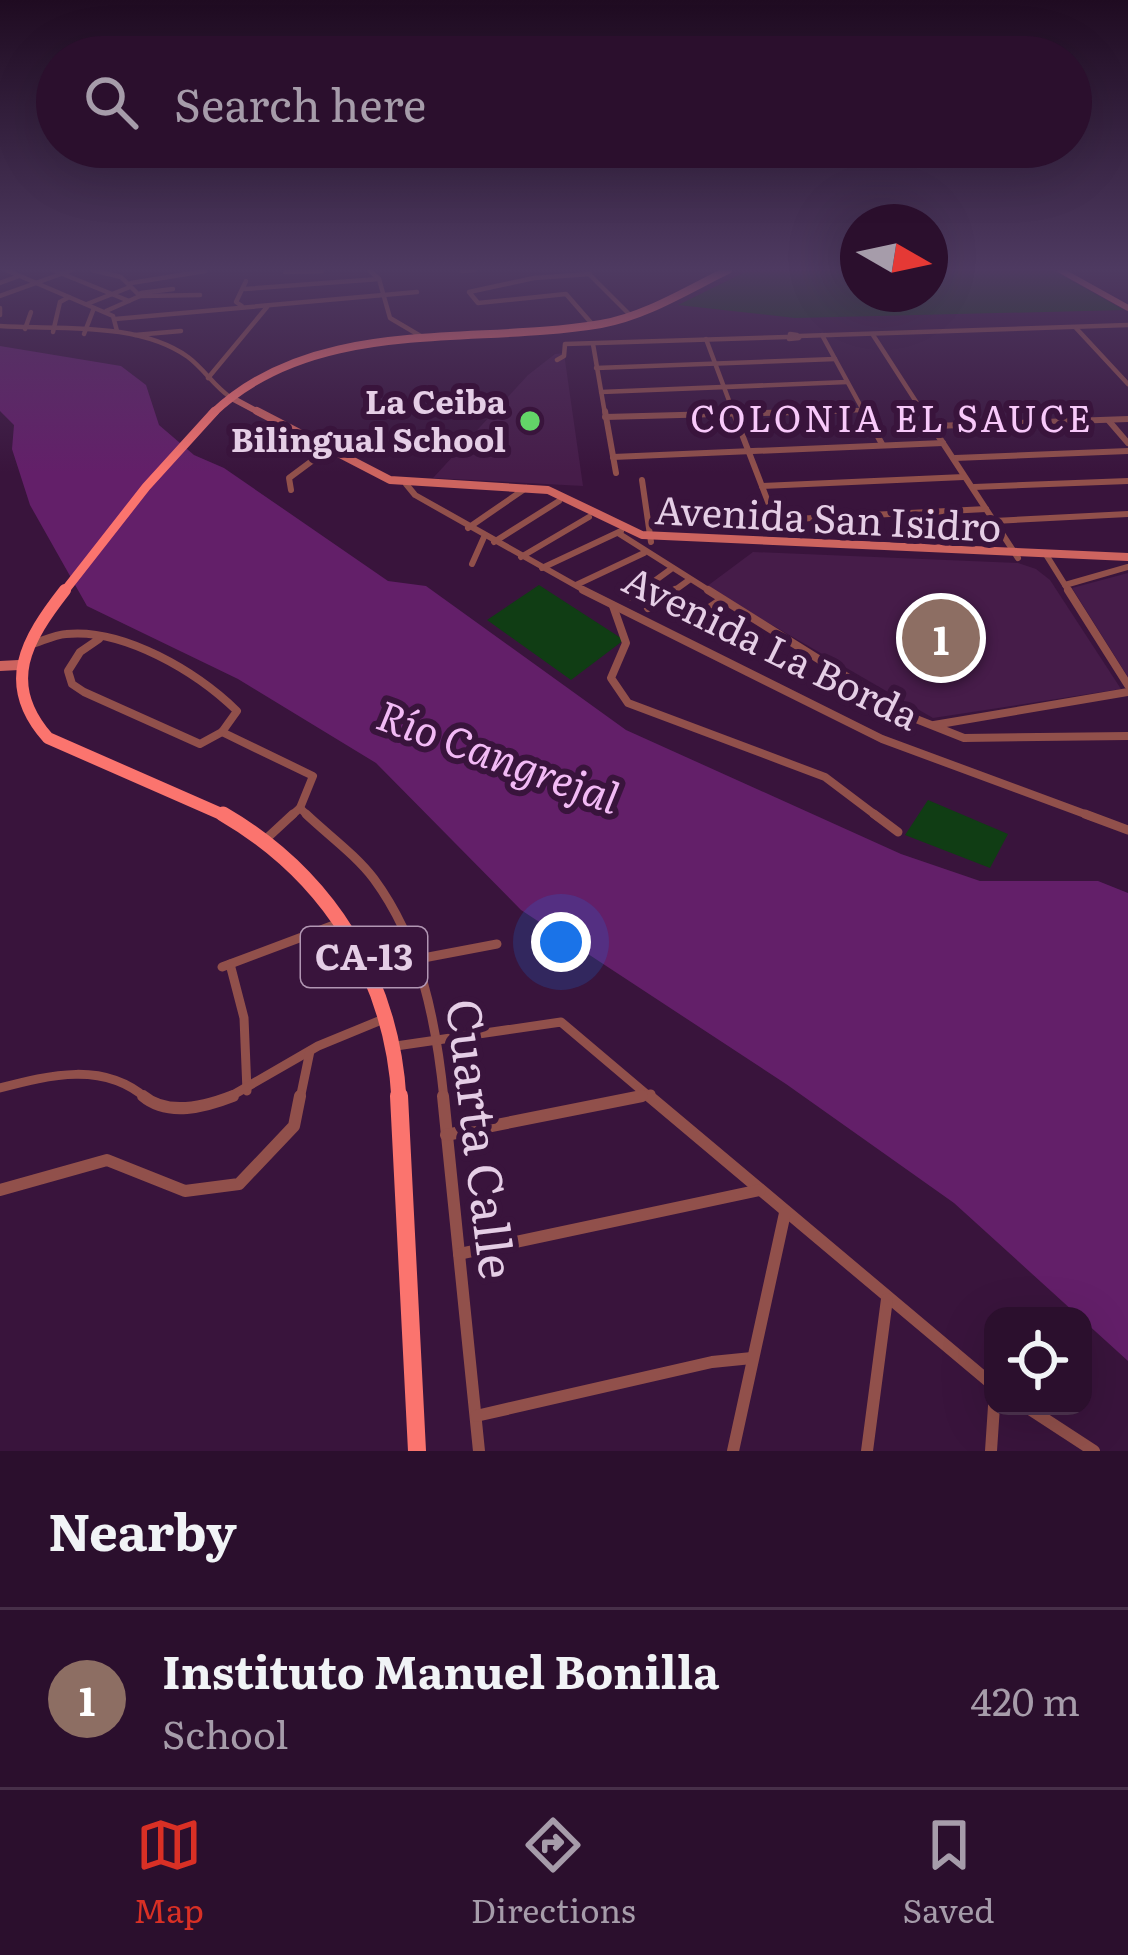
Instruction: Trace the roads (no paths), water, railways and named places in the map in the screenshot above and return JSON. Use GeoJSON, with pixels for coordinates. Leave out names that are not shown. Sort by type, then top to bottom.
{"type":"FeatureCollection","features":[{"type":"Feature","properties":{"kind":"main road"},"geometry":{"type":"LineString","coordinates":[[20,665],[27,645],[65,590],[202,423],[230,398],[268,374],[313,357],[453,338]]}},
{"type":"Feature","properties":{"kind":"main road","name":"CA-13"},"geometry":{"type":"LineString","coordinates":[[20,665],[16,684],[21,703],[48,739],[221,812],[266,839],[310,880],[344,922],[367,961],[396,1046],[417,1451]]}},
{"type":"Feature","properties":{"kind":"street"},"geometry":{"type":"LineString","coordinates":[[134,338],[184,354],[230,398]]}},
{"type":"Feature","properties":{"kind":"street"},"geometry":{"type":"LineString","coordinates":[[208,378],[241,338]]}},
{"type":"Feature","properties":{"kind":"street"},"geometry":{"type":"LineString","coordinates":[[424,338],[428,340]]}},
{"type":"Feature","properties":{"kind":"street"},"geometry":{"type":"LineString","coordinates":[[557,360],[564,356],[565,344],[768,338]]}},
{"type":"Feature","properties":{"kind":"street"},"geometry":{"type":"LineString","coordinates":[[823,338],[883,446]]}},
{"type":"Feature","properties":{"kind":"street"},"geometry":{"type":"LineString","coordinates":[[875,338],[1016,555]]}},
{"type":"Feature","properties":{"kind":"street"},"geometry":{"type":"LineString","coordinates":[[1085,338],[1125,381]]}},
{"type":"Feature","properties":{"kind":"street"},"geometry":{"type":"LineString","coordinates":[[706,340],[775,520],[986,508]]}},
{"type":"Feature","properties":{"kind":"street"},"geometry":{"type":"LineString","coordinates":[[593,344],[616,473]]}},
{"type":"Feature","properties":{"kind":"street"},"geometry":{"type":"LineString","coordinates":[[596,368],[835,359]]}},
{"type":"Feature","properties":{"kind":"street"},"geometry":{"type":"LineString","coordinates":[[601,392],[847,382]]}},
{"type":"Feature","properties":{"kind":"street","name":"Avenida San Isidro"},"geometry":{"type":"LineString","coordinates":[[230,398],[406,484],[433,481],[539,488],[621,531]]}},
{"type":"Feature","properties":{"kind":"street"},"geometry":{"type":"LineString","coordinates":[[605,417],[862,410]]}},
{"type":"Feature","properties":{"kind":"street"},"geometry":{"type":"LineString","coordinates":[[933,426],[1128,419]]}},
{"type":"Feature","properties":{"kind":"street"},"geometry":{"type":"LineString","coordinates":[[1108,420],[1128,447]]}},
{"type":"Feature","properties":{"kind":"street"},"geometry":{"type":"LineString","coordinates":[[613,457],[943,443]]}},
{"type":"Feature","properties":{"kind":"street"},"geometry":{"type":"LineString","coordinates":[[953,458],[1128,447]]}},
{"type":"Feature","properties":{"kind":"street"},"geometry":{"type":"LineString","coordinates":[[291,490],[289,478],[328,449]]}},
{"type":"Feature","properties":{"kind":"street"},"geometry":{"type":"LineString","coordinates":[[762,486],[965,477]]}},
{"type":"Feature","properties":{"kind":"street"},"geometry":{"type":"LineString","coordinates":[[575,586],[642,551],[651,539],[642,480]]}},
{"type":"Feature","properties":{"kind":"street"},"geometry":{"type":"LineString","coordinates":[[972,487],[1128,481]]}},
{"type":"Feature","properties":{"kind":"street","name":"Avenida La Borda"},"geometry":{"type":"LineString","coordinates":[[406,484],[484,537],[541,568],[882,739],[1128,830]]}},
{"type":"Feature","properties":{"kind":"street"},"geometry":{"type":"LineString","coordinates":[[468,527],[526,488]]}},
{"type":"Feature","properties":{"kind":"street","name":"Avenida San Isidro"},"geometry":{"type":"LineString","coordinates":[[539,488],[589,517],[651,539],[1128,562]]}},
{"type":"Feature","properties":{"kind":"street"},"geometry":{"type":"LineString","coordinates":[[494,542],[559,501]]}},
{"type":"Feature","properties":{"kind":"street"},"geometry":{"type":"LineString","coordinates":[[994,520],[1128,514]]}},
{"type":"Feature","properties":{"kind":"street"},"geometry":{"type":"LineString","coordinates":[[521,557],[589,517]]}},
{"type":"Feature","properties":{"kind":"street"},"geometry":{"type":"LineString","coordinates":[[541,568],[621,531],[642,551],[688,580],[932,725],[986,742],[1128,736]]}},
{"type":"Feature","properties":{"kind":"street"},"geometry":{"type":"LineString","coordinates":[[472,564],[484,537]]}},
{"type":"Feature","properties":{"kind":"street"},"geometry":{"type":"LineString","coordinates":[[932,725],[1128,689],[1047,556]]}},
{"type":"Feature","properties":{"kind":"street","name":"Avenida San Isidro"},"geometry":{"type":"LineString","coordinates":[[1064,585],[1128,562]]}},
{"type":"Feature","properties":{"kind":"street"},"geometry":{"type":"LineString","coordinates":[[632,597],[671,569]]}},
{"type":"Feature","properties":{"kind":"street"},"geometry":{"type":"LineString","coordinates":[[647,608],[688,580]]}},
{"type":"Feature","properties":{"kind":"street"},"geometry":{"type":"LineString","coordinates":[[690,621],[721,600]]}},
{"type":"Feature","properties":{"kind":"street"},"geometry":{"type":"LineString","coordinates":[[613,605],[629,641],[628,654],[611,678],[628,703],[825,777],[898,832]]}},
{"type":"Feature","properties":{"kind":"street"},"geometry":{"type":"LineString","coordinates":[[27,645],[67,634],[99,639],[148,652],[237,712],[207,743],[189,742],[72,684],[68,671],[80,652],[99,639]]}},
{"type":"Feature","properties":{"kind":"street"},"geometry":{"type":"LineString","coordinates":[[0,666],[20,665]]}},
{"type":"Feature","properties":{"kind":"street"},"geometry":{"type":"LineString","coordinates":[[222,732],[307,769],[312,784],[300,808],[266,839]]}},
{"type":"Feature","properties":{"kind":"street","name":"Cuarta Calle"},"geometry":{"type":"LineString","coordinates":[[300,808],[373,878],[418,959],[438,1041],[479,1451]]}},
{"type":"Feature","properties":{"kind":"street"},"geometry":{"type":"LineString","coordinates":[[247,1092],[244,1018],[226,965],[344,922]]}},
{"type":"Feature","properties":{"kind":"street"},"geometry":{"type":"LineString","coordinates":[[418,959],[497,944]]}},
{"type":"Feature","properties":{"kind":"street"},"geometry":{"type":"LineString","coordinates":[[0,1088],[52,1076],[101,1073],[131,1081],[155,1107],[176,1109],[247,1092],[310,1051],[388,1017]]}},
{"type":"Feature","properties":{"kind":"street"},"geometry":{"type":"LineString","coordinates":[[396,1046],[561,1022],[984,1378]]}},
{"type":"Feature","properties":{"kind":"street"},"geometry":{"type":"LineString","coordinates":[[0,1190],[107,1160],[184,1191],[238,1184],[294,1126],[310,1051]]}},
{"type":"Feature","properties":{"kind":"street"},"geometry":{"type":"LineString","coordinates":[[446,1135],[652,1094]]}},
{"type":"Feature","properties":{"kind":"street"},"geometry":{"type":"LineString","coordinates":[[459,1254],[760,1190]]}},
{"type":"Feature","properties":{"kind":"street"},"geometry":{"type":"LineString","coordinates":[[733,1451],[785,1213]]}},
{"type":"Feature","properties":{"kind":"street"},"geometry":{"type":"LineString","coordinates":[[867,1451],[887,1300]]}},
{"type":"Feature","properties":{"kind":"street"},"geometry":{"type":"LineString","coordinates":[[476,1416],[712,1362],[752,1358]]}},
{"type":"Feature","properties":{"kind":"street"},"geometry":{"type":"LineString","coordinates":[[991,1451],[993,1415]]}},
{"type":"Feature","properties":{"kind":"street"},"geometry":{"type":"LineString","coordinates":[[1039,1415],[1094,1451]]}},
{"type":"Feature","properties":{"kind":"water","name":"Río Cangrejal"},"geometry":{"type":"Polygon","coordinates":[[[0,346],[121,366],[146,385],[159,425],[194,455],[224,468],[388,581],[426,586],[626,730],[901,854],[980,881],[1098,881],[1128,893],[1128,1361],[1092,1328],[1092,1307],[1069,1307],[954,1203],[786,1084],[521,910],[376,763],[238,679],[87,606],[30,505],[12,449],[14,425],[0,411],[0,346]]]}},
{"type":"Feature","properties":{"kind":"place","name":"La Ceiba Bilingual School"},"geometry":{"type":"Point","coordinates":[530,421]}},
{"type":"Feature","properties":{"kind":"place","name":"Instituto Manuel Bonilla"},"geometry":{"type":"Point","coordinates":[941,638]}},
{"type":"Feature","properties":{"kind":"district","name":"COLONIA EL SAUCE"},"geometry":{"type":"Point","coordinates":[892,419]}}]}
